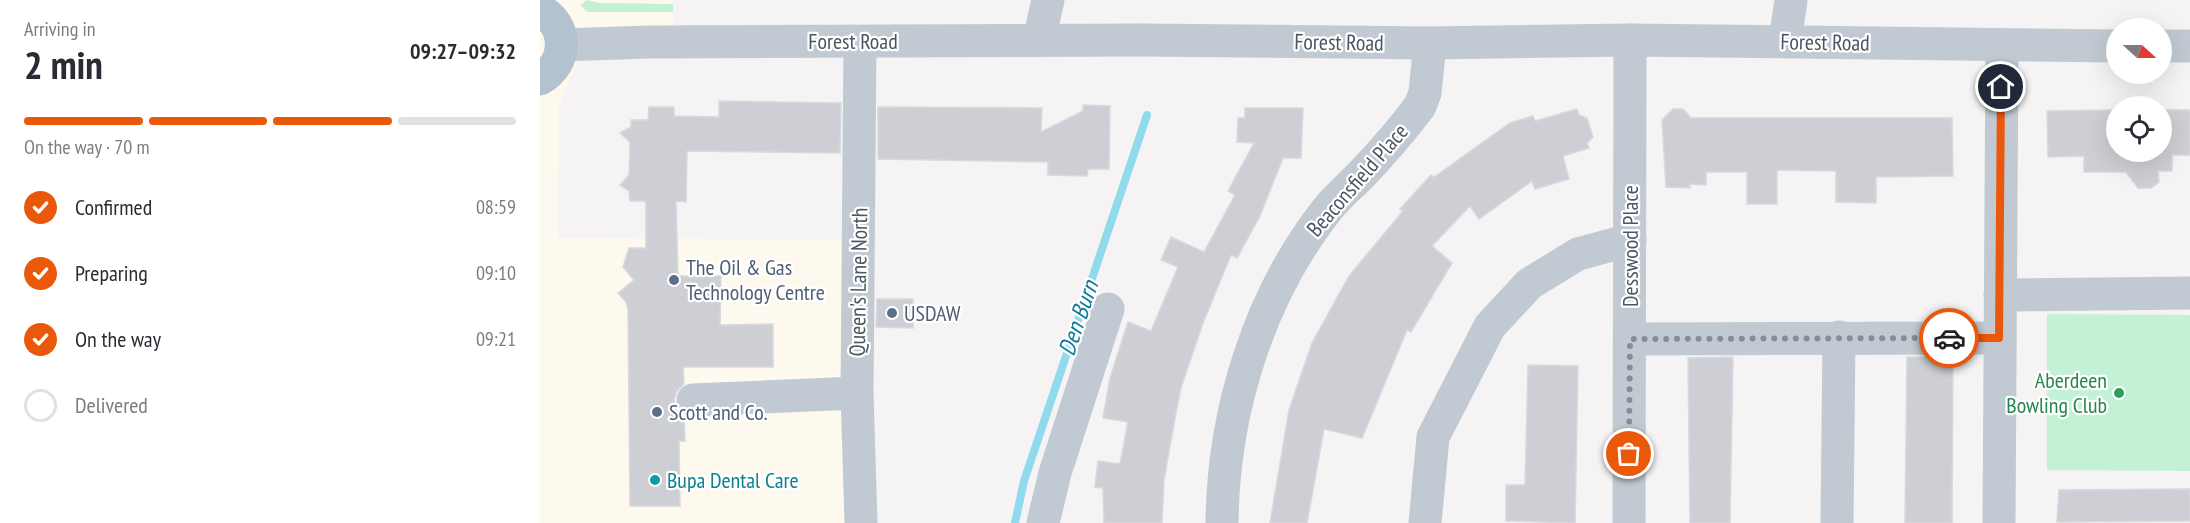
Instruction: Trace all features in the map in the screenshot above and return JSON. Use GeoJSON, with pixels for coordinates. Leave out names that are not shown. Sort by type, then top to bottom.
{"type":"FeatureCollection","features":[{"type":"Feature","properties":{"kind":"main road"},"geometry":{"type":"LineString","coordinates":[[540,10],[556,24],[562,45],[554,68],[540,79]]}},
{"type":"Feature","properties":{"kind":"street"},"geometry":{"type":"LineString","coordinates":[[1039,40],[1048,0]]}},
{"type":"Feature","properties":{"kind":"street"},"geometry":{"type":"LineString","coordinates":[[1785,41],[1791,0]]}},
{"type":"Feature","properties":{"kind":"street","name":"Forest Road"},"geometry":{"type":"LineString","coordinates":[[562,45],[649,42],[1039,40],[1430,43],[1630,40],[2106,46]]}},
{"type":"Feature","properties":{"kind":"street","name":"Desswood Place"},"geometry":{"type":"LineString","coordinates":[[1629,523],[1630,40]]}},
{"type":"Feature","properties":{"kind":"street","name":"Queen's Lane North"},"geometry":{"type":"LineString","coordinates":[[860,42],[857,393],[861,523]]}},
{"type":"Feature","properties":{"kind":"street","name":"Beaconsfield Place"},"geometry":{"type":"LineString","coordinates":[[1222,523],[1229,443],[1244,379],[1264,314],[1296,252],[1327,209],[1362,174],[1420,106],[1425,93],[1430,43]]}},
{"type":"Feature","properties":{"kind":"street"},"geometry":{"type":"LineString","coordinates":[[1999,523],[2002,46]]}},
{"type":"Feature","properties":{"kind":"street"},"geometry":{"type":"LineString","coordinates":[[2172,46],[2190,46]]}},
{"type":"Feature","properties":{"kind":"street"},"geometry":{"type":"LineString","coordinates":[[1425,523],[1433,437],[1490,326],[1529,284],[1568,260],[1578,254],[1630,240]]}},
{"type":"Feature","properties":{"kind":"street"},"geometry":{"type":"LineString","coordinates":[[2000,295],[2190,293]]}},
{"type":"Feature","properties":{"kind":"street"},"geometry":{"type":"LineString","coordinates":[[1043,523],[1055,473],[1108,309]]}},
{"type":"Feature","properties":{"kind":"street"},"geometry":{"type":"LineString","coordinates":[[1837,523],[1839,337]]}},
{"type":"Feature","properties":{"kind":"street"},"geometry":{"type":"LineString","coordinates":[[1630,339],[1999,338]]}},
{"type":"Feature","properties":{"kind":"street"},"geometry":{"type":"LineString","coordinates":[[693,400],[857,393]]}},
{"type":"Feature","properties":{"kind":"shaded area"},"geometry":{"type":"Polygon","coordinates":[[[540,0],[673,0],[673,42],[585,44],[559,106],[558,238],[847,240],[848,523],[540,523],[540,0]]]}},
{"type":"Feature","properties":{"kind":"green space"},"geometry":{"type":"Polygon","coordinates":[[[587,0],[599,3],[673,4],[673,12],[587,12],[580,5],[587,0]]]}},
{"type":"Feature","properties":{"kind":"green space","name":"Aberdeen Bowling Club"},"geometry":{"type":"Polygon","coordinates":[[[2047,314],[2190,315],[2190,471],[2047,470],[2047,314]]]}},
{"type":"Feature","properties":{"kind":"building"},"geometry":{"type":"Polygon","coordinates":[[[719,101],[841,103],[840,153],[687,151],[686,202],[676,201],[678,276],[721,276],[720,325],[773,324],[773,367],[683,367],[684,384],[677,391],[674,400],[677,410],[684,417],[685,441],[679,441],[680,506],[630,506],[628,309],[626,302],[618,293],[634,280],[623,267],[629,248],[646,248],[646,201],[630,201],[629,191],[620,185],[629,175],[630,142],[620,133],[631,127],[631,120],[648,120],[649,107],[674,107],[674,116],[719,117],[719,101]]]}},
{"type":"Feature","properties":{"kind":"building"},"geometry":{"type":"Polygon","coordinates":[[[1083,105],[1110,106],[1109,169],[1088,169],[1087,176],[1048,175],[1048,162],[878,159],[878,107],[1042,108],[1041,132],[1083,111],[1083,105]]]}},
{"type":"Feature","properties":{"kind":"building"},"geometry":{"type":"Polygon","coordinates":[[[1245,108],[1303,108],[1301,158],[1283,158],[1260,216],[1237,258],[1231,255],[1203,323],[1181,388],[1164,480],[1162,523],[1104,523],[1103,488],[1095,487],[1098,461],[1120,464],[1128,422],[1103,418],[1110,378],[1128,322],[1151,331],[1178,267],[1161,260],[1171,237],[1204,252],[1235,195],[1228,191],[1254,143],[1237,142],[1238,118],[1245,118],[1245,108]]]}},
{"type":"Feature","properties":{"kind":"building"},"geometry":{"type":"Polygon","coordinates":[[[1577,109],[1579,115],[1587,118],[1593,137],[1587,143],[1589,148],[1563,156],[1569,179],[1535,189],[1532,181],[1479,219],[1470,206],[1432,246],[1452,263],[1411,332],[1407,330],[1362,438],[1324,429],[1307,523],[1270,523],[1289,410],[1312,343],[1349,276],[1403,211],[1400,209],[1431,175],[1434,177],[1510,123],[1533,116],[1535,121],[1577,109]]]}},
{"type":"Feature","properties":{"kind":"building"},"geometry":{"type":"Polygon","coordinates":[[[1673,109],[1683,109],[1691,118],[1952,118],[1953,176],[1876,177],[1876,203],[1836,202],[1836,171],[1777,170],[1777,204],[1747,204],[1747,172],[1706,172],[1706,185],[1690,184],[1690,188],[1666,187],[1662,120],[1673,109]]]}},
{"type":"Feature","properties":{"kind":"building"},"geometry":{"type":"Polygon","coordinates":[[[2106,110],[2106,162],[2172,162],[2172,171],[2158,171],[2159,182],[2151,188],[2138,188],[2126,172],[2084,172],[2084,156],[2048,157],[2047,111],[2106,110]]]}},
{"type":"Feature","properties":{"kind":"building"},"geometry":{"type":"Polygon","coordinates":[[[2172,110],[2190,110],[2190,155],[2172,155],[2172,110]]]}},
{"type":"Feature","properties":{"kind":"building","name":"USDAW"},"geometry":{"type":"Polygon","coordinates":[[[877,299],[913,299],[913,328],[876,327],[877,299]]]}},
{"type":"Feature","properties":{"kind":"building"},"geometry":{"type":"Polygon","coordinates":[[[1733,357],[1730,523],[1690,523],[1688,358],[1733,357]]]}},
{"type":"Feature","properties":{"kind":"building"},"geometry":{"type":"Polygon","coordinates":[[[1907,357],[1953,357],[1952,523],[1905,523],[1907,357]]]}},
{"type":"Feature","properties":{"kind":"building"},"geometry":{"type":"Polygon","coordinates":[[[1528,365],[1578,366],[1575,523],[1506,521],[1506,485],[1525,485],[1528,365]]]}},
{"type":"Feature","properties":{"kind":"building"},"geometry":{"type":"Polygon","coordinates":[[[2190,489],[2190,521],[2057,522],[2059,490],[2190,489]]]}},
{"type":"Feature","properties":{"kind":"waterway","name":"Den Burn"},"geometry":{"type":"LineString","coordinates":[[1015,523],[1024,481],[1147,115]]}},
{"type":"Feature","properties":{"kind":"way so far"},"geometry":{"type":"LineString","coordinates":[[1629,454],[1630,339],[1949,338]]}},
{"type":"Feature","properties":{"kind":"place","name":"The Oil & Gas Technology Centre"},"geometry":{"type":"Point","coordinates":[674,280]}},
{"type":"Feature","properties":{"kind":"place","name":"USDAW"},"geometry":{"type":"Point","coordinates":[892,313]}},
{"type":"Feature","properties":{"kind":"place","name":"Aberdeen Bowling Club"},"geometry":{"type":"Point","coordinates":[2119,393]}},
{"type":"Feature","properties":{"kind":"place","name":"Scott and Co."},"geometry":{"type":"Point","coordinates":[657,412]}},
{"type":"Feature","properties":{"kind":"place","name":"Bupa Dental Care"},"geometry":{"type":"Point","coordinates":[655,480]}},
{"type":"Feature","properties":{"kind":"route"},"geometry":{"type":"LineString","coordinates":[[1949,338],[1999,338],[2001,87]]}}]}
